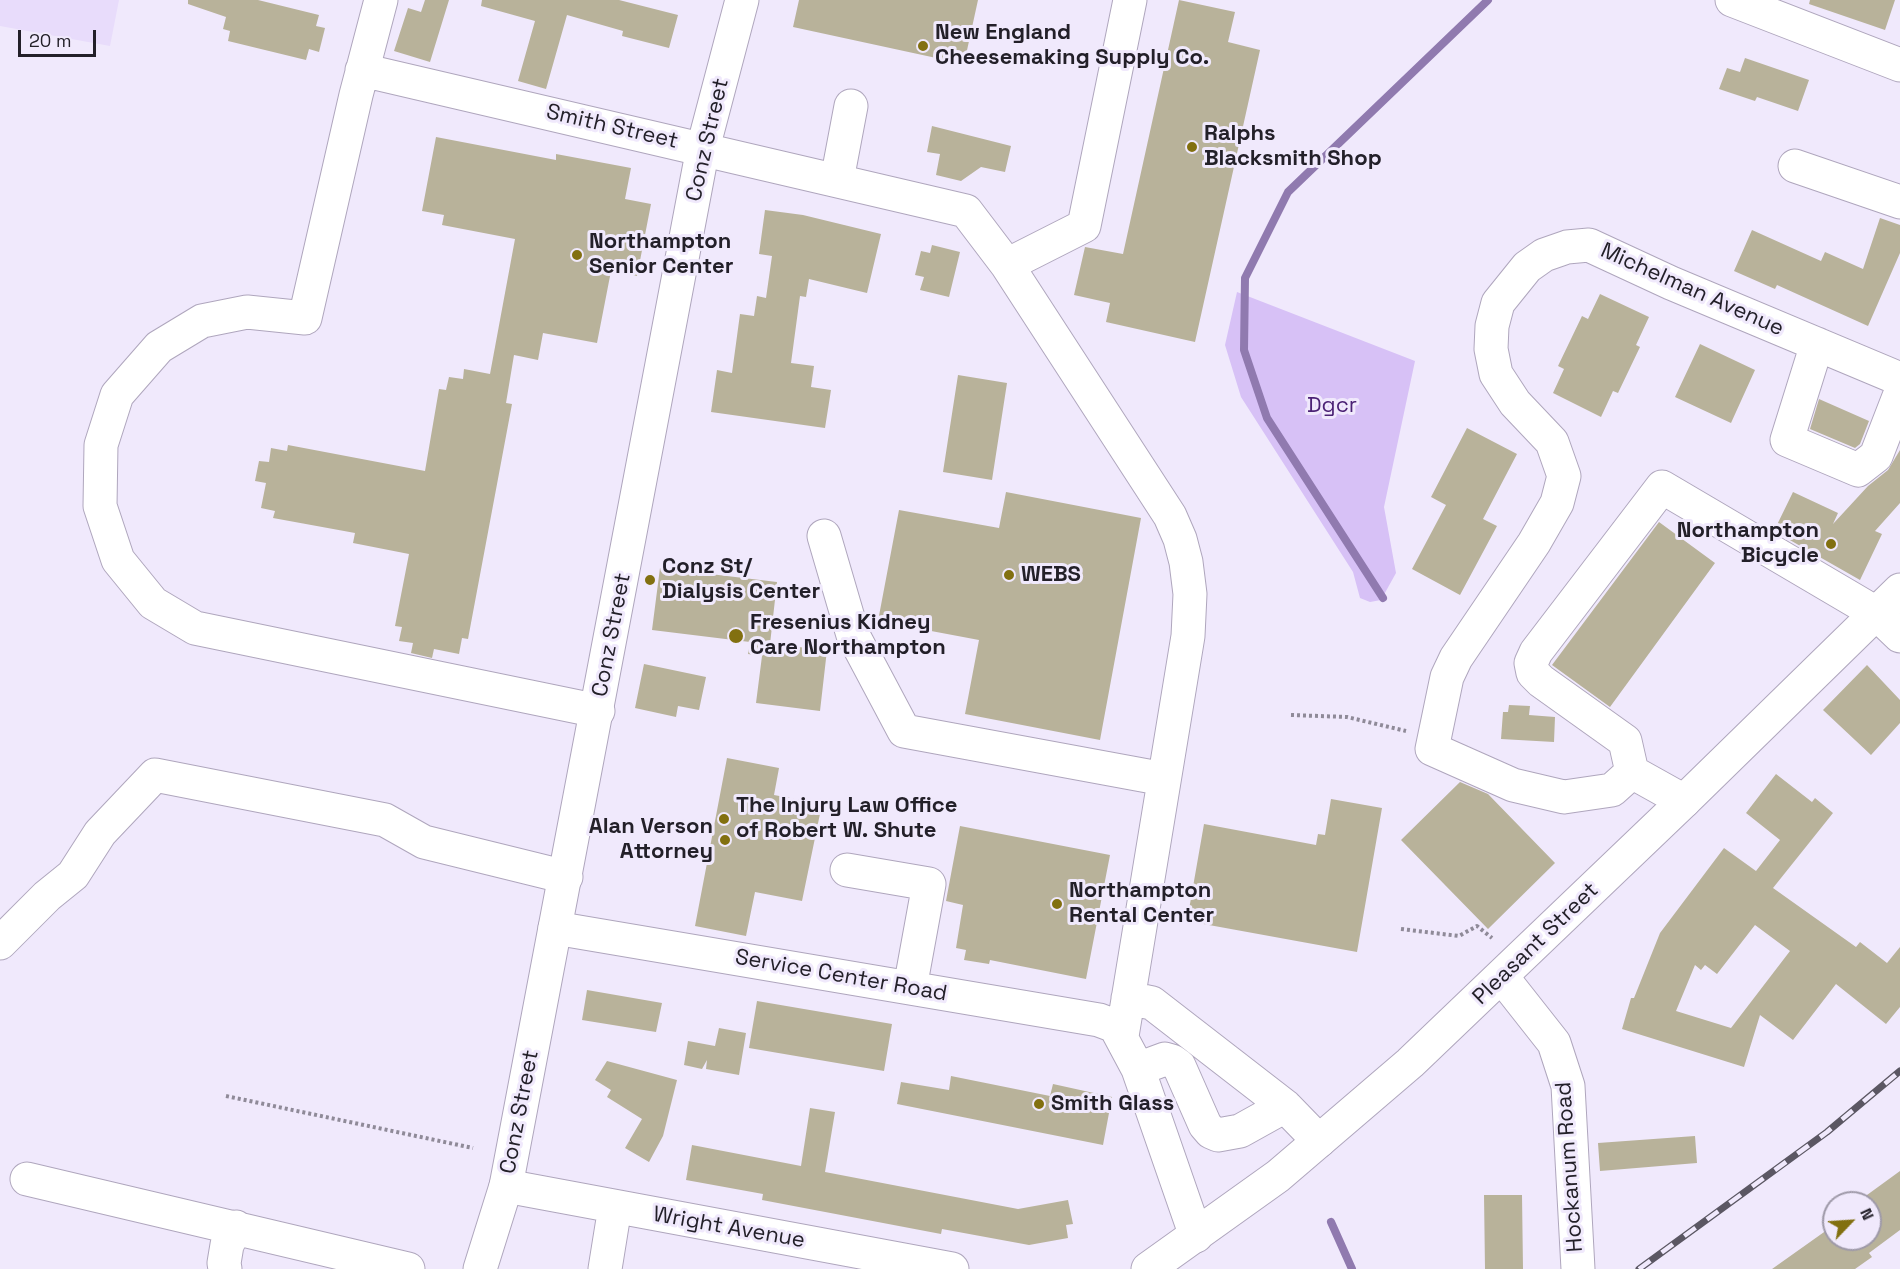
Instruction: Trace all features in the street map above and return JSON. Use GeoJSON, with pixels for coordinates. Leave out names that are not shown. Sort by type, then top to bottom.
{"type":"FeatureCollection","features":[{"type":"Feature","properties":{"kind":"street"},"geometry":{"type":"LineString","coordinates":[[381,0],[362,70],[305,318],[247,312],[202,321],[159,347],[117,395],[101,445],[100,506],[118,560],[153,603],[195,628],[598,711]]}},
{"type":"Feature","properties":{"kind":"street","name":"Conz Street"},"geometry":{"type":"LineString","coordinates":[[480,1269],[506,1186],[598,711],[703,148],[742,0]]}},
{"type":"Feature","properties":{"kind":"street"},"geometry":{"type":"LineString","coordinates":[[1130,0],[1084,226],[1007,265],[1170,516],[1180,539],[1190,594],[1188,636],[1122,1035],[1138,1069],[1196,1236]]}},
{"type":"Feature","properties":{"kind":"street"},"geometry":{"type":"LineString","coordinates":[[1732,0],[1900,65]]}},
{"type":"Feature","properties":{"kind":"street","name":"Smith Street"},"geometry":{"type":"LineString","coordinates":[[362,70],[966,211],[1007,265]]}},
{"type":"Feature","properties":{"kind":"street"},"geometry":{"type":"LineString","coordinates":[[837,180],[851,106]]}},
{"type":"Feature","properties":{"kind":"street"},"geometry":{"type":"LineString","coordinates":[[1795,166],[1900,202]]}},
{"type":"Feature","properties":{"kind":"street","name":"Michelman Avenue"},"geometry":{"type":"LineString","coordinates":[[1433,743],[1447,677],[1456,658],[1534,543],[1557,503],[1564,477],[1552,442],[1515,403],[1496,374],[1491,349],[1492,326],[1498,303],[1527,267],[1544,255],[1567,247],[1589,245],[1671,283],[1900,379]]}},
{"type":"Feature","properties":{"kind":"street"},"geometry":{"type":"LineString","coordinates":[[1817,344],[1787,440],[1858,470],[1876,456],[1900,394]]}},
{"type":"Feature","properties":{"kind":"street"},"geometry":{"type":"LineString","coordinates":[[1684,801],[1632,771],[1625,741],[1541,681],[1533,672],[1531,663],[1536,652],[1662,487],[1810,572],[1876,613],[1900,636]]}},
{"type":"Feature","properties":{"kind":"street"},"geometry":{"type":"LineString","coordinates":[[824,536],[853,635],[904,731],[1164,779]]}},
{"type":"Feature","properties":{"kind":"street","name":"Pleasant Street"},"geometry":{"type":"LineString","coordinates":[[1148,1269],[1196,1236],[1320,1142],[1410,1063],[1502,977],[1900,590]]}},
{"type":"Feature","properties":{"kind":"street"},"geometry":{"type":"LineString","coordinates":[[1433,743],[1514,785],[1564,797],[1612,790],[1632,771]]}},
{"type":"Feature","properties":{"kind":"street"},"geometry":{"type":"LineString","coordinates":[[0,943],[46,896],[73,875],[100,833],[155,775],[385,820],[424,842],[566,877]]}},
{"type":"Feature","properties":{"kind":"street"},"geometry":{"type":"LineString","coordinates":[[847,870],[929,884],[910,988]]}},
{"type":"Feature","properties":{"kind":"street","name":"Service Center Road"},"geometry":{"type":"LineString","coordinates":[[555,928],[1099,1020],[1115,1026],[1122,1035]]}},
{"type":"Feature","properties":{"kind":"street","name":"Hockanum Road"},"geometry":{"type":"LineString","coordinates":[[1502,977],[1554,1043],[1568,1086],[1578,1269]]}},
{"type":"Feature","properties":{"kind":"street"},"geometry":{"type":"LineString","coordinates":[[1128,998],[1152,1003],[1285,1106],[1320,1142]]}},
{"type":"Feature","properties":{"kind":"street"},"geometry":{"type":"LineString","coordinates":[[1138,1069],[1165,1059],[1172,1060],[1179,1066],[1205,1125],[1211,1132],[1218,1135],[1240,1131],[1285,1106]]}},
{"type":"Feature","properties":{"kind":"street"},"geometry":{"type":"LineString","coordinates":[[27,1179],[236,1227],[321,1259],[408,1269]]}},
{"type":"Feature","properties":{"kind":"street","name":"Wright Avenue"},"geometry":{"type":"LineString","coordinates":[[506,1186],[952,1269]]}},
{"type":"Feature","properties":{"kind":"street"},"geometry":{"type":"LineString","coordinates":[[605,1269],[615,1207]]}},
{"type":"Feature","properties":{"kind":"street"},"geometry":{"type":"LineString","coordinates":[[225,1269],[227,1245],[236,1227]]}},
{"type":"Feature","properties":{"kind":"path"},"geometry":{"type":"LineString","coordinates":[[1291,715],[1347,717],[1433,743]]}},
{"type":"Feature","properties":{"kind":"path"},"geometry":{"type":"LineString","coordinates":[[1401,929],[1459,936],[1477,926],[1492,938]]}},
{"type":"Feature","properties":{"kind":"path"},"geometry":{"type":"LineString","coordinates":[[226,1096],[473,1148]]}},
{"type":"Feature","properties":{"kind":"shaded area"},"geometry":{"type":"Polygon","coordinates":[[[0,0],[119,0],[110,46],[0,26],[0,0]]]}},
{"type":"Feature","properties":{"kind":"green space","name":"Dgcr"},"geometry":{"type":"Polygon","coordinates":[[[1237,292],[1415,361],[1384,507],[1396,573],[1381,600],[1370,602],[1360,598],[1353,572],[1241,397],[1225,345],[1237,292]]]}},
{"type":"Feature","properties":{"kind":"building"},"geometry":{"type":"Polygon","coordinates":[[[188,0],[258,0],[319,15],[316,26],[325,28],[319,52],[309,49],[306,60],[228,41],[230,31],[223,29],[226,17],[188,4],[188,0]]]}},
{"type":"Feature","properties":{"kind":"building"},"geometry":{"type":"Polygon","coordinates":[[[425,0],[449,0],[430,62],[394,51],[408,8],[421,12],[425,0]]]}},
{"type":"Feature","properties":{"kind":"building"},"geometry":{"type":"Polygon","coordinates":[[[482,0],[619,0],[678,15],[669,48],[622,36],[623,31],[567,15],[546,89],[518,81],[535,21],[481,6],[482,0]]]}},
{"type":"Feature","properties":{"kind":"building","name":"New England Cheesemaking Supply Co."},"geometry":{"type":"Polygon","coordinates":[[[799,0],[978,0],[964,64],[793,27],[799,0]]]}},
{"type":"Feature","properties":{"kind":"building","name":"Ralphs Blacksmith Shop"},"geometry":{"type":"Polygon","coordinates":[[[1179,0],[1235,12],[1228,42],[1260,50],[1195,342],[1106,322],[1110,303],[1074,295],[1085,247],[1123,254],[1179,0]]]}},
{"type":"Feature","properties":{"kind":"building"},"geometry":{"type":"Polygon","coordinates":[[[1810,0],[1895,0],[1885,30],[1809,4],[1810,0]]]}},
{"type":"Feature","properties":{"kind":"building"},"geometry":{"type":"Polygon","coordinates":[[[1745,58],[1809,80],[1798,111],[1757,97],[1755,101],[1719,89],[1727,68],[1740,72],[1745,58]]]}},
{"type":"Feature","properties":{"kind":"building"},"geometry":{"type":"Polygon","coordinates":[[[932,126],[1011,146],[1005,172],[981,167],[961,181],[936,175],[940,154],[927,152],[932,126]]]}},
{"type":"Feature","properties":{"kind":"building"},"geometry":{"type":"Polygon","coordinates":[[[436,137],[556,160],[556,154],[631,168],[625,199],[651,204],[637,276],[611,271],[597,343],[543,333],[538,360],[514,355],[506,403],[512,404],[468,639],[462,638],[459,654],[434,649],[432,658],[411,653],[413,643],[399,641],[402,627],[395,626],[409,554],[353,543],[355,533],[273,518],[275,511],[261,508],[266,483],[255,481],[259,461],[269,462],[271,448],[287,451],[288,445],[425,471],[439,389],[446,390],[449,377],[463,379],[464,369],[490,374],[515,239],[442,225],[444,215],[422,211],[436,137]]]}},
{"type":"Feature","properties":{"kind":"building"},"geometry":{"type":"Polygon","coordinates":[[[765,210],[803,215],[881,234],[867,293],[809,279],[806,297],[800,296],[791,363],[814,366],[811,387],[831,390],[825,428],[711,412],[717,370],[732,373],[740,314],[754,316],[757,296],[766,298],[772,256],[759,254],[765,210]]]}},
{"type":"Feature","properties":{"kind":"building"},"geometry":{"type":"Polygon","coordinates":[[[1880,218],[1900,225],[1900,253],[1868,326],[1777,285],[1775,289],[1734,271],[1752,230],[1821,261],[1825,252],[1863,269],[1880,218]]]}},
{"type":"Feature","properties":{"kind":"building"},"geometry":{"type":"Polygon","coordinates":[[[932,245],[960,252],[949,297],[920,290],[924,277],[915,275],[921,251],[930,253],[932,245]]]}},
{"type":"Feature","properties":{"kind":"building"},"geometry":{"type":"Polygon","coordinates":[[[1600,294],[1649,317],[1636,345],[1640,347],[1618,393],[1613,391],[1601,417],[1553,393],[1564,369],[1558,366],[1582,316],[1588,319],[1600,294]]]}},
{"type":"Feature","properties":{"kind":"building"},"geometry":{"type":"Polygon","coordinates":[[[1700,344],[1755,370],[1731,423],[1675,397],[1700,344]]]}},
{"type":"Feature","properties":{"kind":"building"},"geometry":{"type":"Polygon","coordinates":[[[958,375],[1007,383],[992,480],[943,472],[958,375]]]}},
{"type":"Feature","properties":{"kind":"building"},"geometry":{"type":"Polygon","coordinates":[[[1819,399],[1869,421],[1860,444],[1855,448],[1810,429],[1819,399]]]}},
{"type":"Feature","properties":{"kind":"building"},"geometry":{"type":"Polygon","coordinates":[[[1467,428],[1517,454],[1483,519],[1497,526],[1460,595],[1412,569],[1446,505],[1431,497],[1467,428]]]}},
{"type":"Feature","properties":{"kind":"building"},"geometry":{"type":"Polygon","coordinates":[[[1900,450],[1900,503],[1875,531],[1882,534],[1860,580],[1774,531],[1793,492],[1838,513],[1833,524],[1868,486],[1888,470],[1900,450]]]}},
{"type":"Feature","properties":{"kind":"building","name":"WEBS"},"geometry":{"type":"Polygon","coordinates":[[[1006,492],[1141,518],[1100,740],[965,714],[979,640],[878,621],[899,510],[999,528],[1006,492]]]}},
{"type":"Feature","properties":{"kind":"building"},"geometry":{"type":"Polygon","coordinates":[[[1659,522],[1715,563],[1610,707],[1552,665],[1659,522]]]}},
{"type":"Feature","properties":{"kind":"building","name":"Fresenius Kidney Care Northampton"},"geometry":{"type":"Polygon","coordinates":[[[660,568],[777,582],[770,644],[827,650],[820,711],[756,703],[762,656],[748,654],[750,642],[652,630],[660,568]]]}},
{"type":"Feature","properties":{"kind":"building"},"geometry":{"type":"Polygon","coordinates":[[[644,664],[706,677],[699,710],[678,706],[676,717],[635,708],[644,664]]]}},
{"type":"Feature","properties":{"kind":"building"},"geometry":{"type":"Polygon","coordinates":[[[1867,665],[1900,700],[1900,723],[1871,755],[1823,710],[1867,665]]]}},
{"type":"Feature","properties":{"kind":"building"},"geometry":{"type":"Polygon","coordinates":[[[1509,705],[1530,706],[1529,715],[1555,717],[1554,742],[1501,739],[1503,712],[1508,712],[1509,705]]]}},
{"type":"Feature","properties":{"kind":"building"},"geometry":{"type":"Polygon","coordinates":[[[727,758],[779,768],[774,795],[822,804],[802,901],[755,892],[746,936],[695,926],[727,758]]]}},
{"type":"Feature","properties":{"kind":"building"},"geometry":{"type":"Polygon","coordinates":[[[1776,774],[1812,802],[1815,798],[1833,813],[1773,888],[1856,947],[1860,942],[1887,963],[1900,947],[1900,1007],[1886,1024],[1836,984],[1793,1040],[1760,1015],[1744,1067],[1622,1029],[1631,998],[1634,998],[1660,933],[1724,848],[1756,871],[1780,840],[1746,813],[1776,774]],[[1755,925],[1717,974],[1705,965],[1701,970],[1695,965],[1676,1011],[1731,1028],[1790,951],[1755,925]]]}},
{"type":"Feature","properties":{"kind":"building"},"geometry":{"type":"Polygon","coordinates":[[[1460,782],[1488,794],[1555,863],[1488,929],[1401,840],[1460,782]]]}},
{"type":"Feature","properties":{"kind":"building"},"geometry":{"type":"Polygon","coordinates":[[[1331,799],[1382,808],[1357,952],[1187,921],[1204,824],[1316,845],[1318,834],[1325,835],[1331,799]]]}},
{"type":"Feature","properties":{"kind":"building","name":"Northampton Rental Center"},"geometry":{"type":"Polygon","coordinates":[[[960,826],[1110,855],[1086,979],[990,960],[989,964],[964,960],[966,950],[956,948],[963,905],[946,901],[960,826]]]}},
{"type":"Feature","properties":{"kind":"building"},"geometry":{"type":"Polygon","coordinates":[[[587,990],[662,1003],[656,1032],[582,1020],[587,990]]]}},
{"type":"Feature","properties":{"kind":"building"},"geometry":{"type":"Polygon","coordinates":[[[757,1001],[892,1024],[884,1071],[749,1048],[757,1001]]]}},
{"type":"Feature","properties":{"kind":"building"},"geometry":{"type":"Polygon","coordinates":[[[719,1028],[746,1033],[739,1075],[706,1069],[707,1060],[702,1069],[684,1065],[688,1041],[715,1046],[719,1028]]]}},
{"type":"Feature","properties":{"kind":"building"},"geometry":{"type":"Polygon","coordinates":[[[607,1061],[677,1080],[663,1136],[649,1162],[625,1148],[642,1119],[607,1097],[611,1090],[595,1080],[607,1061]]]}},
{"type":"Feature","properties":{"kind":"building"},"geometry":{"type":"Polygon","coordinates":[[[951,1076],[1050,1096],[1053,1084],[1112,1097],[1103,1145],[897,1104],[901,1082],[949,1090],[951,1076]]]}},
{"type":"Feature","properties":{"kind":"building"},"geometry":{"type":"Polygon","coordinates":[[[810,1108],[835,1112],[825,1172],[1018,1209],[1068,1200],[1073,1224],[1066,1225],[1068,1238],[1029,1245],[942,1229],[941,1234],[762,1200],[763,1194],[686,1180],[692,1145],[801,1166],[810,1108]]]}},
{"type":"Feature","properties":{"kind":"building"},"geometry":{"type":"Polygon","coordinates":[[[1695,1136],[1697,1163],[1600,1171],[1598,1143],[1695,1136]]]}},
{"type":"Feature","properties":{"kind":"building"},"geometry":{"type":"Polygon","coordinates":[[[1900,1171],[1900,1230],[1882,1243],[1882,1191],[1872,1191],[1900,1171]]]}},
{"type":"Feature","properties":{"kind":"building"},"geometry":{"type":"Polygon","coordinates":[[[1484,1195],[1522,1195],[1523,1269],[1485,1269],[1484,1195]]]}},
{"type":"Feature","properties":{"kind":"building"},"geometry":{"type":"Polygon","coordinates":[[[1822,1234],[1822,1251],[1872,1251],[1869,1253],[1872,1257],[1855,1269],[1772,1269],[1822,1234]]]}},
{"type":"Feature","properties":{"kind":"waterway"},"geometry":{"type":"LineString","coordinates":[[1383,598],[1267,418],[1244,350],[1245,278],[1288,192],[1488,0]]}},
{"type":"Feature","properties":{"kind":"waterway"},"geometry":{"type":"LineString","coordinates":[[1331,1222],[1352,1269]]}},
{"type":"Feature","properties":{"kind":"railway"},"geometry":{"type":"LineString","coordinates":[[1639,1269],[1827,1132],[1900,1071]]}},
{"type":"Feature","properties":{"kind":"place","name":"New England Cheesemaking Supply Co."},"geometry":{"type":"Point","coordinates":[923,46]}},
{"type":"Feature","properties":{"kind":"place","name":"Ralphs Blacksmith Shop"},"geometry":{"type":"Point","coordinates":[1192,147]}},
{"type":"Feature","properties":{"kind":"place","name":"Northampton Senior Center"},"geometry":{"type":"Point","coordinates":[577,255]}},
{"type":"Feature","properties":{"kind":"place","name":"Northampton Bicycle"},"geometry":{"type":"Point","coordinates":[1831,544]}},
{"type":"Feature","properties":{"kind":"place","name":"WEBS"},"geometry":{"type":"Point","coordinates":[1009,575]}},
{"type":"Feature","properties":{"kind":"place","name":"Conz St/ Dialysis Center"},"geometry":{"type":"Point","coordinates":[650,580]}},
{"type":"Feature","properties":{"kind":"place","name":"Fresenius Kidney Care Northampton"},"geometry":{"type":"Point","coordinates":[736,636]}},
{"type":"Feature","properties":{"kind":"place","name":"The Injury Law Office of Robert W. Shute"},"geometry":{"type":"Point","coordinates":[724,819]}},
{"type":"Feature","properties":{"kind":"place","name":"Alan Verson Attorney"},"geometry":{"type":"Point","coordinates":[725,840]}},
{"type":"Feature","properties":{"kind":"place","name":"Northampton Rental Center"},"geometry":{"type":"Point","coordinates":[1057,904]}},
{"type":"Feature","properties":{"kind":"place","name":"Smith Glass"},"geometry":{"type":"Point","coordinates":[1039,1104]}}]}
